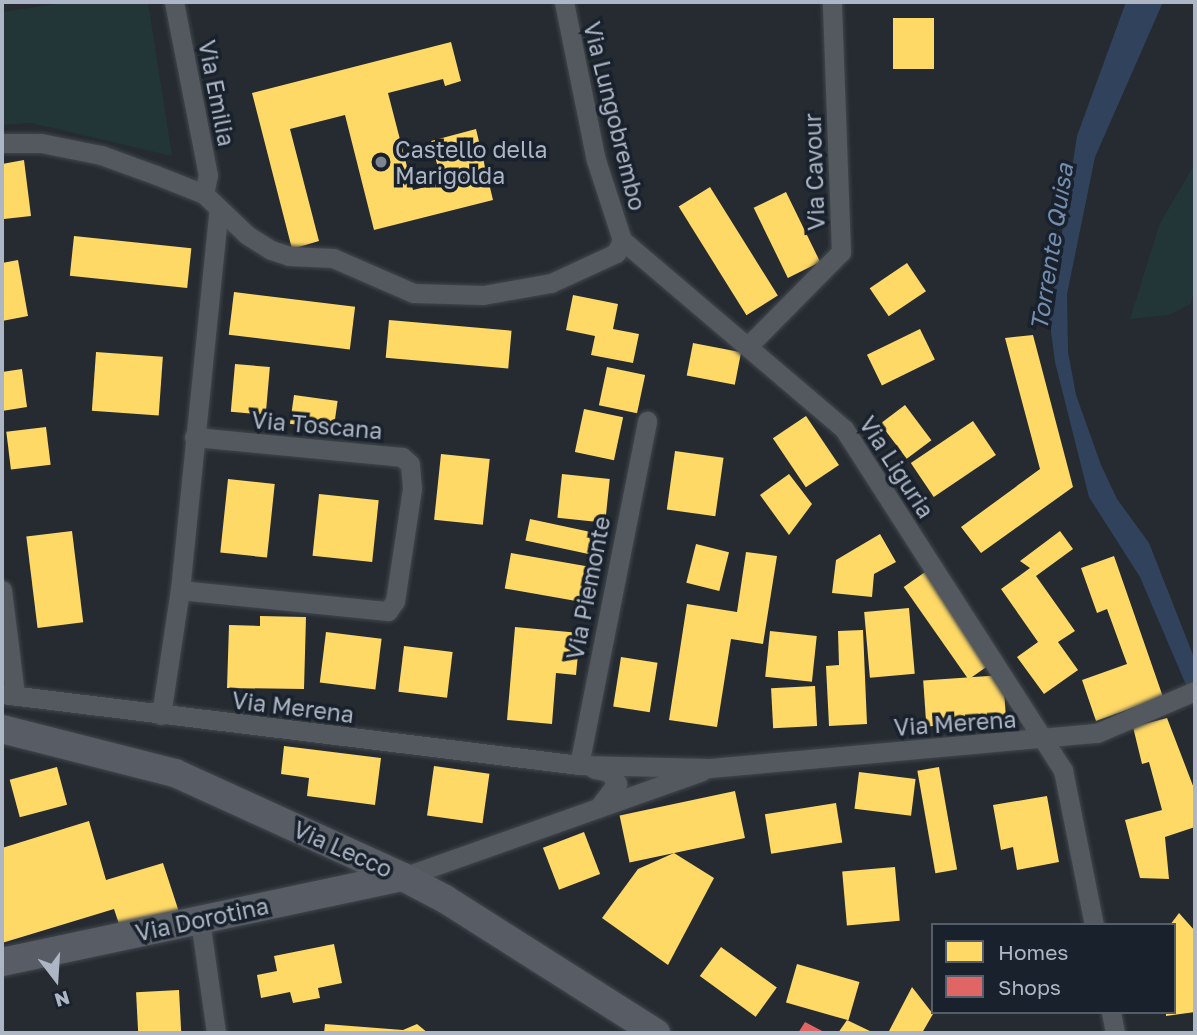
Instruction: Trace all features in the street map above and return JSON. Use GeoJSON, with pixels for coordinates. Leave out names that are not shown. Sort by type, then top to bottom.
{"type":"FeatureCollection","features":[{"type":"Feature","properties":{"kind":"main road","name":"Via Lecco"},"geometry":{"type":"LineString","coordinates":[[2,729],[175,773],[403,877],[445,898],[656,1033]]}},
{"type":"Feature","properties":{"kind":"main road","name":"Via Dorotina"},"geometry":{"type":"LineString","coordinates":[[2,962],[403,877]]}},
{"type":"Feature","properties":{"kind":"street","name":"Via Emilia"},"geometry":{"type":"LineString","coordinates":[[174,2],[208,175],[204,194]]}},
{"type":"Feature","properties":{"kind":"street","name":"Via Lungobrembo"},"geometry":{"type":"LineString","coordinates":[[564,2],[596,160],[622,240]]}},
{"type":"Feature","properties":{"kind":"street","name":"Via Cavour"},"geometry":{"type":"LineString","coordinates":[[750,345],[841,252],[832,2]]}},
{"type":"Feature","properties":{"kind":"street"},"geometry":{"type":"LineString","coordinates":[[2,143],[41,143],[100,155],[204,194],[247,236],[271,250],[289,256],[333,258],[392,286],[450,296],[551,283],[615,253],[622,240]]}},
{"type":"Feature","properties":{"kind":"street"},"geometry":{"type":"LineString","coordinates":[[161,715],[180,590],[219,209]]}},
{"type":"Feature","properties":{"kind":"street","name":"Via Liguria"},"geometry":{"type":"LineString","coordinates":[[622,240],[750,345],[844,429],[1063,769],[1094,923]]}},
{"type":"Feature","properties":{"kind":"street","name":"Via Piemonte"},"geometry":{"type":"LineString","coordinates":[[579,765],[647,421]]}},
{"type":"Feature","properties":{"kind":"street","name":"Via Toscana"},"geometry":{"type":"LineString","coordinates":[[180,590],[388,611],[395,601],[412,488],[410,464],[402,457],[194,437]]}},
{"type":"Feature","properties":{"kind":"street"},"geometry":{"type":"LineString","coordinates":[[2,590],[8,694]]}},
{"type":"Feature","properties":{"kind":"street","name":"Via Merena"},"geometry":{"type":"LineString","coordinates":[[8,694],[579,765],[710,768],[1045,741],[1097,733],[1195,691]]}},
{"type":"Feature","properties":{"kind":"street","name":"Via Merena"},"geometry":{"type":"LineString","coordinates":[[579,765],[609,772],[617,783],[595,811]]}},
{"type":"Feature","properties":{"kind":"street","name":"Via Merena"},"geometry":{"type":"LineString","coordinates":[[403,877],[710,768]]}},
{"type":"Feature","properties":{"kind":"street"},"geometry":{"type":"LineString","coordinates":[[200,920],[216,1033]]}},
{"type":"Feature","properties":{"kind":"street"},"geometry":{"type":"LineString","coordinates":[[1111,1014],[1115,1033]]}},
{"type":"Feature","properties":{"kind":"shaded area"},"geometry":{"type":"Polygon","coordinates":[[[70,2],[148,2],[172,156],[31,123],[2,125],[2,12],[70,2]]]}},
{"type":"Feature","properties":{"kind":"shaded area"},"geometry":{"type":"Polygon","coordinates":[[[1195,163],[1195,284],[1191,304],[1169,315],[1130,319],[1159,225],[1195,163]]]}},
{"type":"Feature","properties":{"kind":"water"},"geometry":{"type":"Polygon","coordinates":[[[1126,2],[1163,2],[1095,157],[1067,294],[1068,352],[1076,395],[1101,465],[1117,499],[1149,543],[1195,660],[1195,706],[1140,577],[1089,497],[1055,362],[1049,316],[1077,136],[1126,2]]]}},
{"type":"Feature","properties":{"kind":"building: Homes"},"geometry":{"type":"Polygon","coordinates":[[[893,18],[934,18],[934,69],[893,69],[893,18]]]}},
{"type":"Feature","properties":{"kind":"building: Homes","name":"Castello della Marigolda"},"geometry":{"type":"Polygon","coordinates":[[[451,42],[461,81],[445,86],[443,79],[388,93],[413,190],[442,183],[431,141],[476,129],[493,200],[374,230],[345,115],[290,129],[319,241],[292,249],[252,93],[451,42]]]}},
{"type":"Feature","properties":{"kind":"building: Homes"},"geometry":{"type":"Polygon","coordinates":[[[24,160],[31,216],[4,219],[2,164],[24,160]]]}},
{"type":"Feature","properties":{"kind":"building: Homes"},"geometry":{"type":"Polygon","coordinates":[[[710,187],[778,296],[746,315],[679,207],[710,187]]]}},
{"type":"Feature","properties":{"kind":"building: Homes"},"geometry":{"type":"Polygon","coordinates":[[[786,192],[820,262],[788,278],[754,208],[786,192]]]}},
{"type":"Feature","properties":{"kind":"building: Homes"},"geometry":{"type":"Polygon","coordinates":[[[74,236],[191,248],[187,288],[70,276],[74,236]]]}},
{"type":"Feature","properties":{"kind":"building: Homes"},"geometry":{"type":"Polygon","coordinates":[[[18,260],[28,316],[2,321],[2,263],[18,260]]]}},
{"type":"Feature","properties":{"kind":"building: Homes"},"geometry":{"type":"Polygon","coordinates":[[[907,263],[926,291],[889,316],[870,288],[907,263]]]}},
{"type":"Feature","properties":{"kind":"building: Homes"},"geometry":{"type":"Polygon","coordinates":[[[234,292],[355,307],[350,350],[229,335],[234,292]]]}},
{"type":"Feature","properties":{"kind":"building: Homes"},"geometry":{"type":"Polygon","coordinates":[[[573,295],[618,304],[613,329],[639,334],[633,363],[591,355],[595,336],[566,330],[573,295]]]}},
{"type":"Feature","properties":{"kind":"building: Homes"},"geometry":{"type":"Polygon","coordinates":[[[389,320],[512,331],[508,369],[386,358],[389,320]]]}},
{"type":"Feature","properties":{"kind":"building: Homes"},"geometry":{"type":"Polygon","coordinates":[[[920,329],[935,360],[882,385],[867,355],[920,329]]]}},
{"type":"Feature","properties":{"kind":"building: Homes"},"geometry":{"type":"Polygon","coordinates":[[[1033,335],[1073,487],[981,553],[961,527],[1040,469],[1005,338],[1033,335]]]}},
{"type":"Feature","properties":{"kind":"building: Homes"},"geometry":{"type":"Polygon","coordinates":[[[693,343],[741,352],[735,385],[687,375],[693,343]]]}},
{"type":"Feature","properties":{"kind":"building: Homes"},"geometry":{"type":"Polygon","coordinates":[[[96,352],[163,357],[159,416],[92,411],[96,352]]]}},
{"type":"Feature","properties":{"kind":"building: Homes"},"geometry":{"type":"Polygon","coordinates":[[[235,364],[270,367],[266,415],[231,412],[235,364]]]}},
{"type":"Feature","properties":{"kind":"building: Homes"},"geometry":{"type":"Polygon","coordinates":[[[607,367],[645,375],[637,413],[599,405],[607,367]]]}},
{"type":"Feature","properties":{"kind":"building: Homes"},"geometry":{"type":"Polygon","coordinates":[[[22,369],[27,407],[2,411],[2,372],[22,369]]]}},
{"type":"Feature","properties":{"kind":"building: Homes"},"geometry":{"type":"Polygon","coordinates":[[[294,395],[338,401],[334,430],[290,424],[294,395]]]}},
{"type":"Feature","properties":{"kind":"building: Homes"},"geometry":{"type":"Polygon","coordinates":[[[905,405],[931,440],[907,459],[880,424],[905,405]]]}},
{"type":"Feature","properties":{"kind":"building: Homes"},"geometry":{"type":"Polygon","coordinates":[[[584,409],[623,417],[614,460],[575,452],[584,409]]]}},
{"type":"Feature","properties":{"kind":"building: Homes"},"geometry":{"type":"Polygon","coordinates":[[[806,416],[839,465],[806,487],[773,438],[806,416]]]}},
{"type":"Feature","properties":{"kind":"building: Homes"},"geometry":{"type":"Polygon","coordinates":[[[973,421],[996,455],[934,497],[911,463],[973,421]]]}},
{"type":"Feature","properties":{"kind":"building: Homes"},"geometry":{"type":"Polygon","coordinates":[[[46,427],[51,465],[11,470],[6,432],[46,427]]]}},
{"type":"Feature","properties":{"kind":"building: Homes"},"geometry":{"type":"Polygon","coordinates":[[[675,451],[724,458],[715,516],[667,509],[675,451]]]}},
{"type":"Feature","properties":{"kind":"building: Homes"},"geometry":{"type":"Polygon","coordinates":[[[441,454],[490,459],[483,525],[434,520],[441,454]]]}},
{"type":"Feature","properties":{"kind":"building: Homes"},"geometry":{"type":"Polygon","coordinates":[[[562,474],[610,479],[605,523],[557,518],[562,474]]]}},
{"type":"Feature","properties":{"kind":"building: Homes"},"geometry":{"type":"Polygon","coordinates":[[[789,474],[812,504],[789,535],[760,495],[789,474]]]}},
{"type":"Feature","properties":{"kind":"building: Homes"},"geometry":{"type":"Polygon","coordinates":[[[228,479],[275,484],[267,558],[220,553],[228,479]]]}},
{"type":"Feature","properties":{"kind":"building: Homes"},"geometry":{"type":"Polygon","coordinates":[[[319,494],[379,500],[372,562],[313,556],[319,494]]]}},
{"type":"Feature","properties":{"kind":"building: Homes"},"geometry":{"type":"Polygon","coordinates":[[[530,519],[597,533],[592,555],[525,541],[530,519]]]}},
{"type":"Feature","properties":{"kind":"building: Homes"},"geometry":{"type":"Polygon","coordinates":[[[72,531],[83,622],[38,628],[26,537],[72,531]]]}},
{"type":"Feature","properties":{"kind":"building: Homes"},"geometry":{"type":"Polygon","coordinates":[[[1060,531],[1073,549],[1036,576],[1075,631],[1058,642],[1078,670],[1044,694],[1017,657],[1038,642],[1001,589],[1030,568],[1020,561],[1060,531]]]}},
{"type":"Feature","properties":{"kind":"building: Homes"},"geometry":{"type":"Polygon","coordinates":[[[880,534],[896,562],[874,574],[872,597],[832,593],[836,560],[880,534]]]}},
{"type":"Feature","properties":{"kind":"building: Homes"},"geometry":{"type":"Polygon","coordinates":[[[696,544],[729,552],[719,591],[686,583],[696,544]]]}},
{"type":"Feature","properties":{"kind":"building: Homes"},"geometry":{"type":"Polygon","coordinates":[[[746,552],[777,556],[763,644],[731,639],[717,727],[669,720],[687,604],[737,612],[746,552]]]}},
{"type":"Feature","properties":{"kind":"building: Homes"},"geometry":{"type":"Polygon","coordinates":[[[511,553],[597,568],[590,604],[505,588],[511,553]]]}},
{"type":"Feature","properties":{"kind":"building: Homes"},"geometry":{"type":"Polygon","coordinates":[[[1114,556],[1163,697],[1096,721],[1082,680],[1127,664],[1107,609],[1097,613],[1081,568],[1114,556]]]}},
{"type":"Feature","properties":{"kind":"building: Homes"},"geometry":{"type":"Polygon","coordinates":[[[925,572],[990,665],[969,679],[904,587],[925,572]]]}},
{"type":"Feature","properties":{"kind":"building: Homes"},"geometry":{"type":"Polygon","coordinates":[[[909,608],[915,674],[870,678],[864,612],[909,608]]]}},
{"type":"Feature","properties":{"kind":"building: Homes"},"geometry":{"type":"Polygon","coordinates":[[[260,616],[306,617],[304,689],[227,688],[229,625],[260,626],[260,616]]]}},
{"type":"Feature","properties":{"kind":"building: Homes"},"geometry":{"type":"Polygon","coordinates":[[[515,627],[580,633],[576,675],[556,673],[552,724],[507,720],[515,627]]]}},
{"type":"Feature","properties":{"kind":"building: Homes"},"geometry":{"type":"Polygon","coordinates":[[[863,630],[867,724],[829,726],[826,666],[839,665],[838,631],[863,630]]]}},
{"type":"Feature","properties":{"kind":"building: Homes"},"geometry":{"type":"Polygon","coordinates":[[[770,631],[817,636],[812,682],[765,677],[770,631]]]}},
{"type":"Feature","properties":{"kind":"building: Homes"},"geometry":{"type":"Polygon","coordinates":[[[326,632],[382,639],[375,689],[320,683],[326,632]]]}},
{"type":"Feature","properties":{"kind":"building: Homes"},"geometry":{"type":"Polygon","coordinates":[[[404,646],[453,652],[447,698],[398,692],[404,646]]]}},
{"type":"Feature","properties":{"kind":"building: Homes"},"geometry":{"type":"Polygon","coordinates":[[[621,657],[658,663],[650,712],[613,706],[621,657]]]}},
{"type":"Feature","properties":{"kind":"building: Homes"},"geometry":{"type":"Polygon","coordinates":[[[1003,675],[1006,721],[926,726],[923,681],[1003,675]]]}},
{"type":"Feature","properties":{"kind":"building: Homes"},"geometry":{"type":"Polygon","coordinates":[[[815,686],[817,726],[773,728],[771,688],[815,686]]]}},
{"type":"Feature","properties":{"kind":"building: Homes"},"geometry":{"type":"Polygon","coordinates":[[[1167,718],[1195,791],[1195,827],[1165,837],[1169,879],[1140,878],[1125,820],[1162,810],[1149,762],[1142,764],[1133,727],[1167,718]]]}},
{"type":"Feature","properties":{"kind":"building: Homes"},"geometry":{"type":"Polygon","coordinates":[[[284,746],[381,758],[375,805],[307,796],[309,778],[281,774],[284,746]]]}},
{"type":"Feature","properties":{"kind":"building: Homes"},"geometry":{"type":"Polygon","coordinates":[[[434,766],[489,774],[482,823],[427,816],[434,766]]]}},
{"type":"Feature","properties":{"kind":"building: Homes"},"geometry":{"type":"Polygon","coordinates":[[[57,767],[67,805],[20,817],[10,780],[57,767]]]}},
{"type":"Feature","properties":{"kind":"building: Homes"},"geometry":{"type":"Polygon","coordinates":[[[939,767],[957,869],[935,873],[917,771],[939,767]]]}},
{"type":"Feature","properties":{"kind":"building: Homes"},"geometry":{"type":"Polygon","coordinates":[[[859,772],[916,779],[911,816],[854,809],[859,772]]]}},
{"type":"Feature","properties":{"kind":"building: Homes"},"geometry":{"type":"Polygon","coordinates":[[[735,791],[745,838],[630,862],[620,816],[735,791]]]}},
{"type":"Feature","properties":{"kind":"building: Homes"},"geometry":{"type":"Polygon","coordinates":[[[1047,796],[1059,862],[1017,870],[1013,847],[1001,850],[993,805],[1047,796]]]}},
{"type":"Feature","properties":{"kind":"building: Homes"},"geometry":{"type":"Polygon","coordinates":[[[836,803],[842,843],[771,854],[765,814],[836,803]]]}},
{"type":"Feature","properties":{"kind":"building: Homes"},"geometry":{"type":"Polygon","coordinates":[[[89,821],[106,880],[163,863],[179,912],[121,930],[114,909],[2,943],[2,848],[89,821]]]}},
{"type":"Feature","properties":{"kind":"building: Homes"},"geometry":{"type":"Polygon","coordinates":[[[584,832],[600,874],[559,890],[543,848],[584,832]]]}},
{"type":"Feature","properties":{"kind":"building: Homes"},"geometry":{"type":"Polygon","coordinates":[[[674,853],[714,878],[668,965],[602,918],[638,869],[674,853]]]}},
{"type":"Feature","properties":{"kind":"building: Homes"},"geometry":{"type":"Polygon","coordinates":[[[895,867],[900,921],[847,925],[842,872],[895,867]]]}},
{"type":"Feature","properties":{"kind":"building: Homes"},"geometry":{"type":"Polygon","coordinates":[[[1179,913],[1195,931],[1195,1012],[1166,1016],[1176,1014],[1176,923],[1172,923],[1179,913]]]}},
{"type":"Feature","properties":{"kind":"building: Homes"},"geometry":{"type":"Polygon","coordinates":[[[334,944],[342,983],[318,988],[320,998],[293,1003],[290,992],[261,998],[257,975],[277,971],[274,956],[334,944]]]}},
{"type":"Feature","properties":{"kind":"building: Homes"},"geometry":{"type":"Polygon","coordinates":[[[721,947],[777,988],[756,1017],[700,976],[721,947]]]}},
{"type":"Feature","properties":{"kind":"building: Homes"},"geometry":{"type":"Polygon","coordinates":[[[797,964],[859,982],[848,1020],[786,1002],[797,964]]]}},
{"type":"Feature","properties":{"kind":"building: Homes"},"geometry":{"type":"Polygon","coordinates":[[[912,987],[933,1014],[922,1033],[888,1033],[912,987]]]}},
{"type":"Feature","properties":{"kind":"building: Homes"},"geometry":{"type":"Polygon","coordinates":[[[179,990],[181,1032],[138,1033],[136,992],[179,990]]]}},
{"type":"Feature","properties":{"kind":"building: Homes"},"geometry":{"type":"Polygon","coordinates":[[[847,1020],[874,1033],[838,1033],[847,1020]]]}},
{"type":"Feature","properties":{"kind":"building: Homes"},"geometry":{"type":"Polygon","coordinates":[[[325,1024],[403,1030],[417,1024],[428,1033],[324,1033],[325,1024]]]}},
{"type":"Feature","properties":{"kind":"building: Shops"},"geometry":{"type":"Polygon","coordinates":[[[805,1022],[826,1033],[798,1033],[805,1022]]]}},
{"type":"Feature","properties":{"kind":"place","name":"Castello della Marigolda"},"geometry":{"type":"Point","coordinates":[381,162]}},
{"type":"Feature","properties":{"kind":"water label","name":"Torrente Quisa"},"geometry":{"type":"Point","coordinates":[1051,247]}}]}
